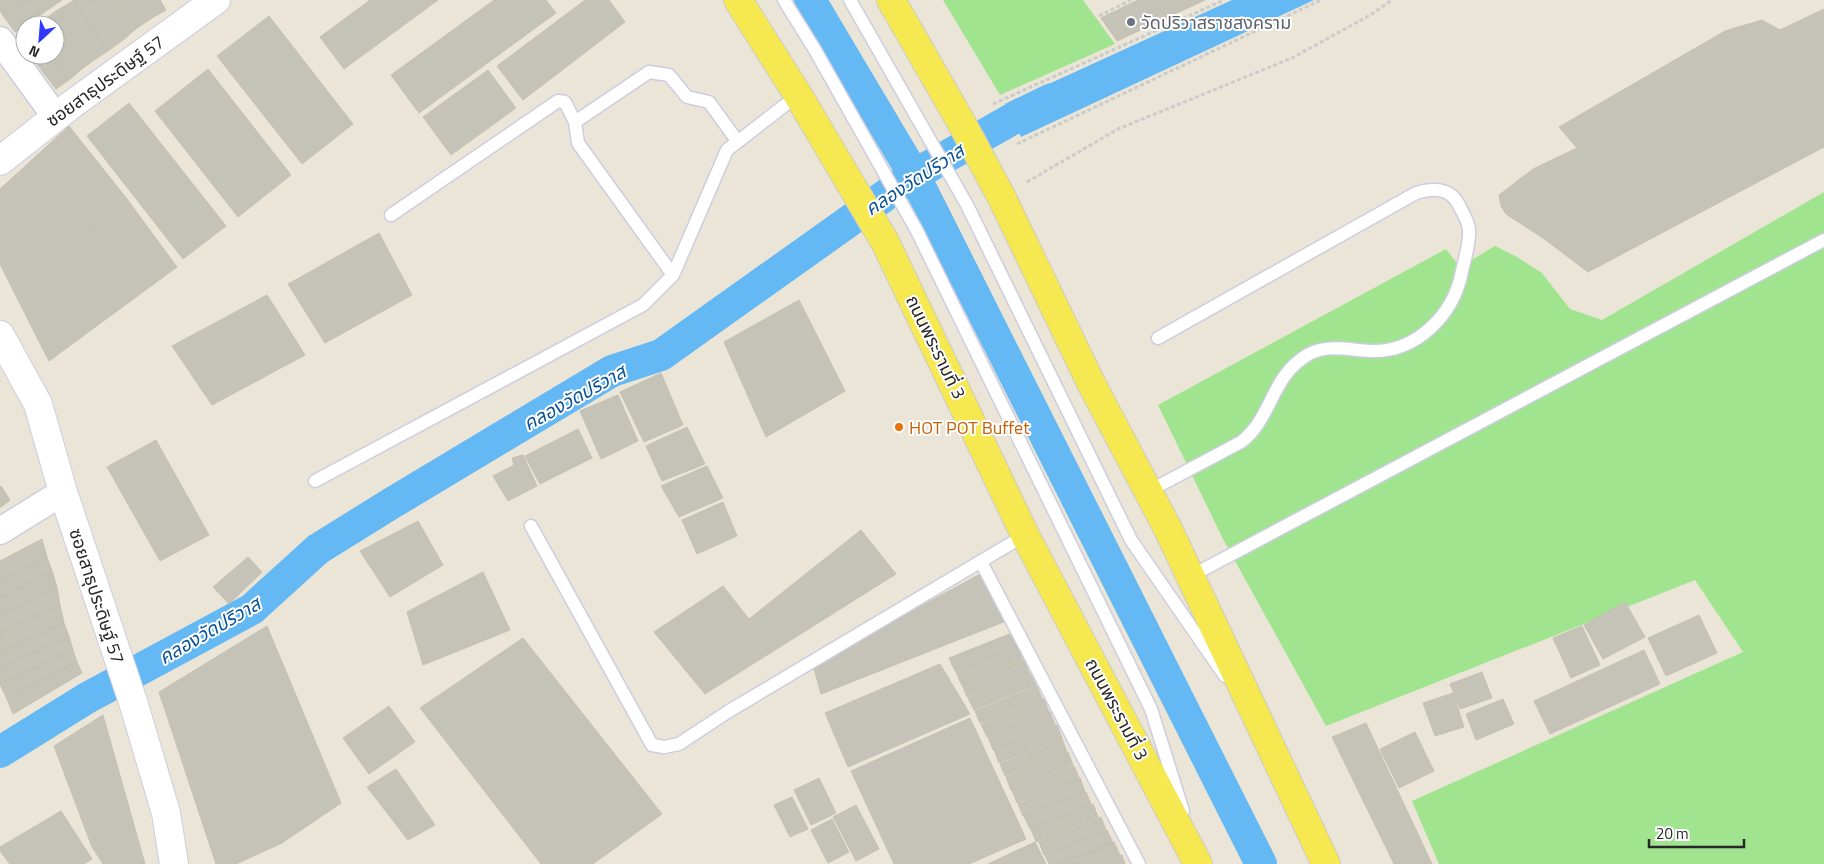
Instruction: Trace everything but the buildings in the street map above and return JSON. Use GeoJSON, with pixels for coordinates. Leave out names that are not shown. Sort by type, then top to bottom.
{"type":"FeatureCollection","features":[{"type":"Feature","properties":{"kind":"main road","name":"ถนนพระรามที่ 3"},"geometry":{"type":"LineString","coordinates":[[738,0],[798,95],[885,242],[1025,535],[1198,864]]}},
{"type":"Feature","properties":{"kind":"main road"},"geometry":{"type":"LineString","coordinates":[[890,0],[961,122],[1001,196],[1091,383],[1149,491],[1191,576],[1326,864]]}},
{"type":"Feature","properties":{"kind":"street","name":"ซอยสาธุประดิษฐ์ 57"},"geometry":{"type":"LineString","coordinates":[[0,161],[55,116],[212,1]]}},
{"type":"Feature","properties":{"kind":"street"},"geometry":{"type":"LineString","coordinates":[[0,40],[55,116]]}},
{"type":"Feature","properties":{"kind":"street","name":"ซอยสาธุประดิษฐ์ 57"},"geometry":{"type":"LineString","coordinates":[[0,334],[38,404],[63,492],[134,705],[166,813],[174,864]]}},
{"type":"Feature","properties":{"kind":"street"},"geometry":{"type":"LineString","coordinates":[[0,531],[63,492]]}},
{"type":"Feature","properties":{"kind":"lane"},"geometry":{"type":"LineString","coordinates":[[784,0],[815,50],[917,231],[1152,709],[1198,864]]}},
{"type":"Feature","properties":{"kind":"lane"},"geometry":{"type":"LineString","coordinates":[[850,0],[967,205],[1131,540],[1265,734]]}},
{"type":"Feature","properties":{"kind":"lane"},"geometry":{"type":"LineString","coordinates":[[576,122],[648,72],[669,75],[687,97],[709,102],[738,142]]}},
{"type":"Feature","properties":{"kind":"lane"},"geometry":{"type":"LineString","coordinates":[[314,481],[643,305],[673,275],[727,150],[798,95]]}},
{"type":"Feature","properties":{"kind":"lane"},"geometry":{"type":"LineString","coordinates":[[391,215],[558,101],[565,102],[576,122],[578,143],[673,275]]}},
{"type":"Feature","properties":{"kind":"lane"},"geometry":{"type":"LineString","coordinates":[[1149,491],[1232,447],[1251,434],[1259,425],[1279,383],[1288,372],[1310,354],[1332,348],[1371,351],[1391,349],[1407,344],[1425,334],[1438,322],[1461,280],[1469,228],[1458,203],[1453,197],[1438,189],[1416,193],[1158,338]]}},
{"type":"Feature","properties":{"kind":"lane"},"geometry":{"type":"LineString","coordinates":[[1191,576],[1824,240]]}},
{"type":"Feature","properties":{"kind":"lane"},"geometry":{"type":"LineString","coordinates":[[531,526],[652,745],[664,747],[679,744],[729,711],[1025,535]]}},
{"type":"Feature","properties":{"kind":"lane"},"geometry":{"type":"LineString","coordinates":[[981,562],[1139,864]]}},
{"type":"Feature","properties":{"kind":"path"},"geometry":{"type":"LineString","coordinates":[[1099,16],[1131,0]]}},
{"type":"Feature","properties":{"kind":"path"},"geometry":{"type":"LineString","coordinates":[[993,104],[1224,0]]}},
{"type":"Feature","properties":{"kind":"path"},"geometry":{"type":"LineString","coordinates":[[1016,144],[1321,0]]}},
{"type":"Feature","properties":{"kind":"path"},"geometry":{"type":"LineString","coordinates":[[1001,196],[1118,129],[1292,58],[1372,14],[1392,0]]}},
{"type":"Feature","properties":{"kind":"green space"},"geometry":{"type":"Polygon","coordinates":[[[943,0],[1083,0],[1115,44],[1000,95],[943,0]]]}},
{"type":"Feature","properties":{"kind":"green space"},"geometry":{"type":"Polygon","coordinates":[[[1824,192],[1824,864],[1439,864],[1412,801],[1743,652],[1695,580],[1326,726],[1223,539],[1158,405],[1446,249],[1460,267],[1495,246],[1542,273],[1570,309],[1602,320],[1824,192]]]}},
{"type":"Feature","properties":{"kind":"water"},"geometry":{"type":"Polygon","coordinates":[[[1232,0],[1314,0],[1021,137],[1005,104],[1232,0]]]}},
{"type":"Feature","properties":{"kind":"waterway"},"geometry":{"type":"LineString","coordinates":[[810,0],[914,175],[1261,864]]}},
{"type":"Feature","properties":{"kind":"waterway","name":"คลองวัดปริวาส"},"geometry":{"type":"LineString","coordinates":[[0,752],[87,698],[252,609],[318,549],[612,371],[661,355],[914,175],[1021,114],[1052,99]]}},
{"type":"Feature","properties":{"kind":"place","name":"วัดปริวาสราชสงคราม"},"geometry":{"type":"Point","coordinates":[1131,22]}},
{"type":"Feature","properties":{"kind":"place","name":"HOT POT Buffet"},"geometry":{"type":"Point","coordinates":[899,427]}}]}
